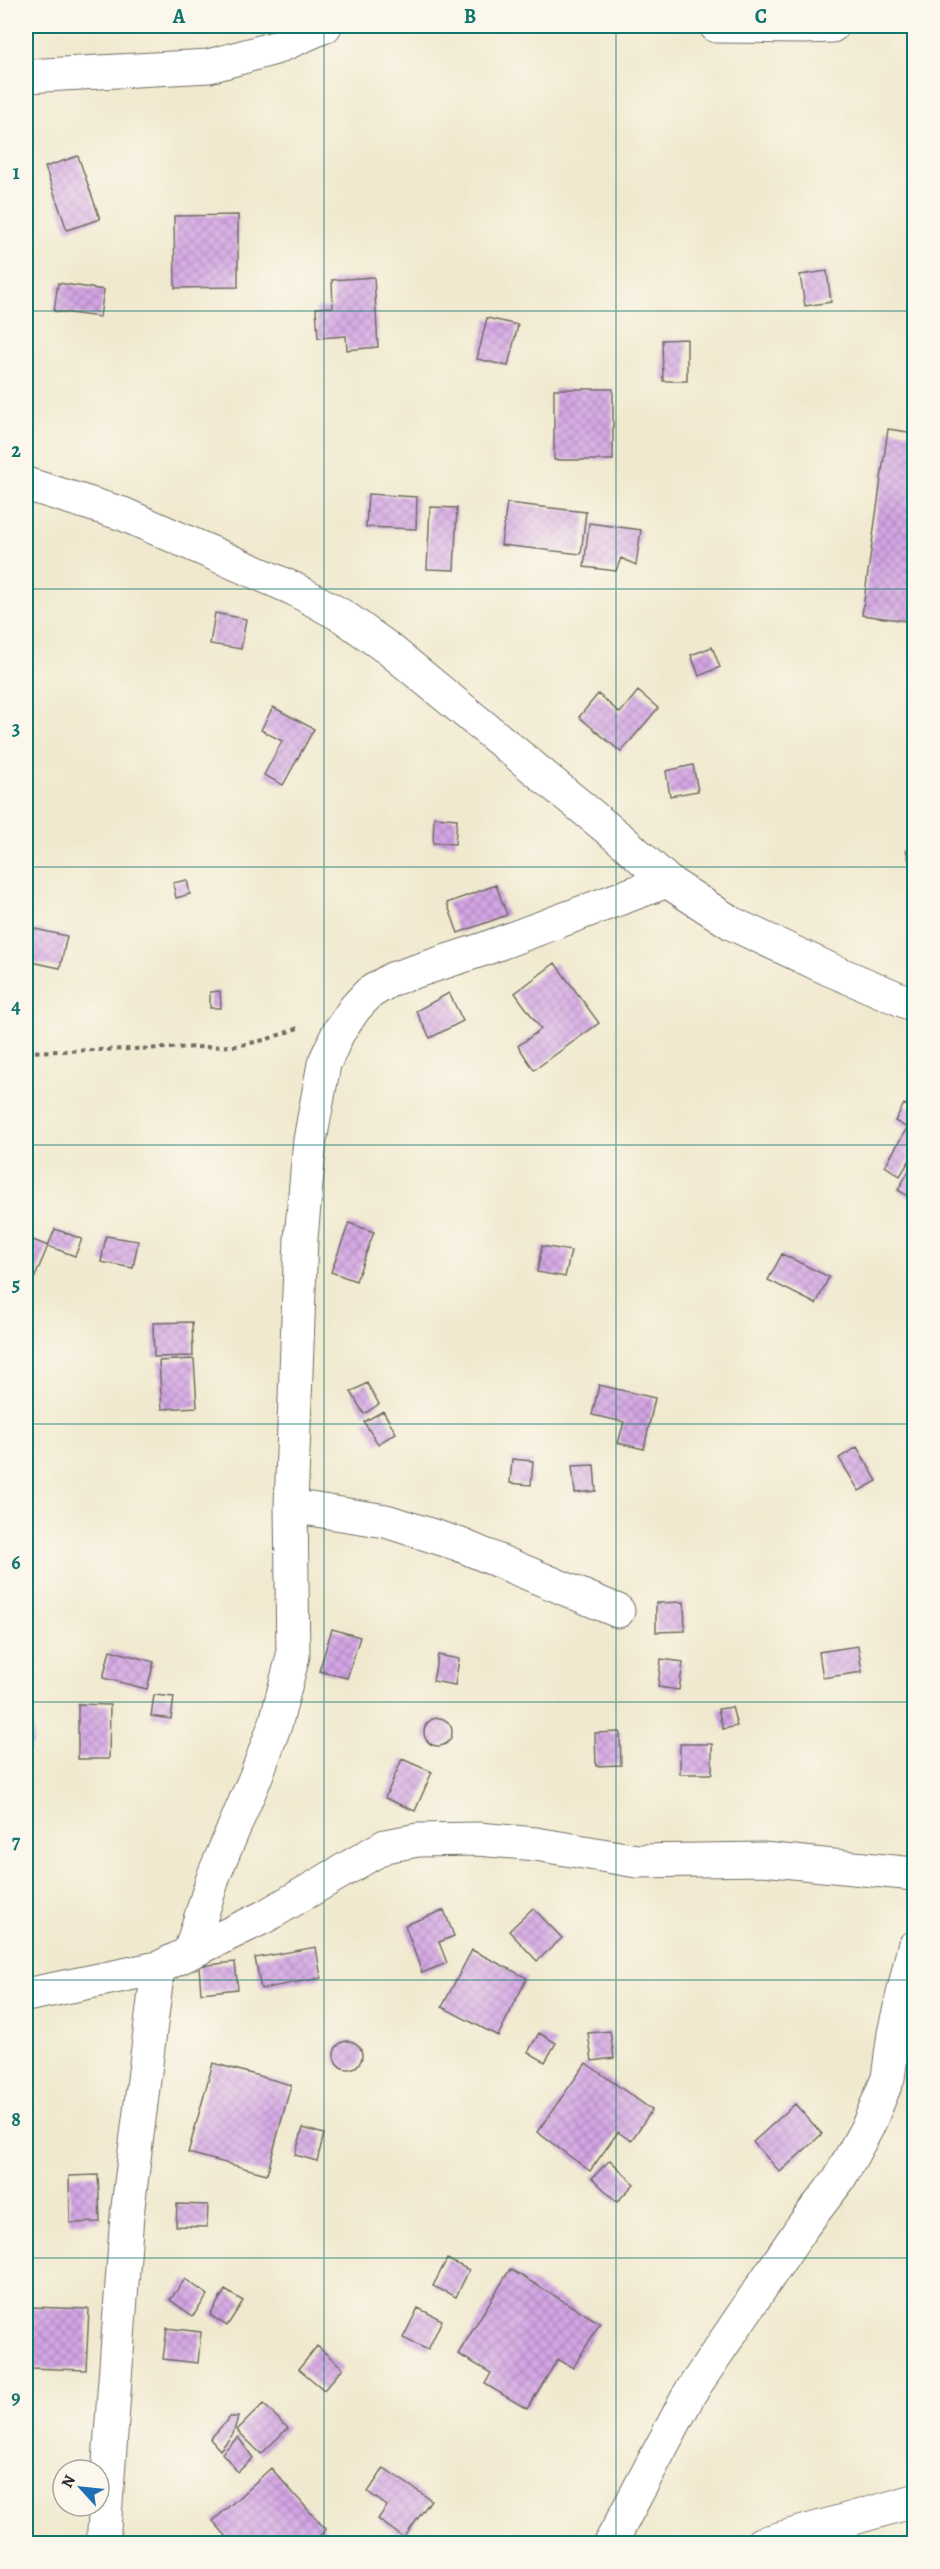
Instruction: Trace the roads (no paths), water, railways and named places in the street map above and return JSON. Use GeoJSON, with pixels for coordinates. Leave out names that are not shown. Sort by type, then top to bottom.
{"type":"FeatureCollection","features":[{"type":"Feature","properties":{"kind":"street"},"geometry":{"type":"LineString","coordinates":[[26,76],[209,66],[275,48],[325,26]]}},
{"type":"Feature","properties":{"kind":"street"},"geometry":{"type":"LineString","coordinates":[[716,26],[832,26]]}},
{"type":"Feature","properties":{"kind":"street"},"geometry":{"type":"LineString","coordinates":[[26,484],[123,514],[294,589],[344,617],[390,650],[624,842],[668,881],[733,924],[831,970],[915,1005]]}},
{"type":"Feature","properties":{"kind":"street"},"geometry":{"type":"LineString","coordinates":[[190,1952],[214,1875],[276,1722],[293,1656],[291,1506],[301,1238],[310,1140],[324,1064],[338,1033],[355,1008],[369,993],[392,979],[484,949],[668,881]]}},
{"type":"Feature","properties":{"kind":"street"},"geometry":{"type":"LineString","coordinates":[[291,1506],[386,1521],[458,1544],[618,1611]]}},
{"type":"Feature","properties":{"kind":"street"},"geometry":{"type":"LineString","coordinates":[[26,1995],[158,1968],[264,1917],[385,1846],[418,1840],[478,1839],[536,1844],[637,1861],[763,1859],[915,1874]]}},
{"type":"Feature","properties":{"kind":"street"},"geometry":{"type":"LineString","coordinates":[[610,2544],[690,2393],[802,2227],[839,2179],[868,2127],[888,2079],[894,2033],[915,1947]]}},
{"type":"Feature","properties":{"kind":"street"},"geometry":{"type":"LineString","coordinates":[[103,2544],[127,2215],[158,1968]]}},
{"type":"Feature","properties":{"kind":"street"},"geometry":{"type":"LineString","coordinates":[[761,2544],[915,2501]]}}]}
